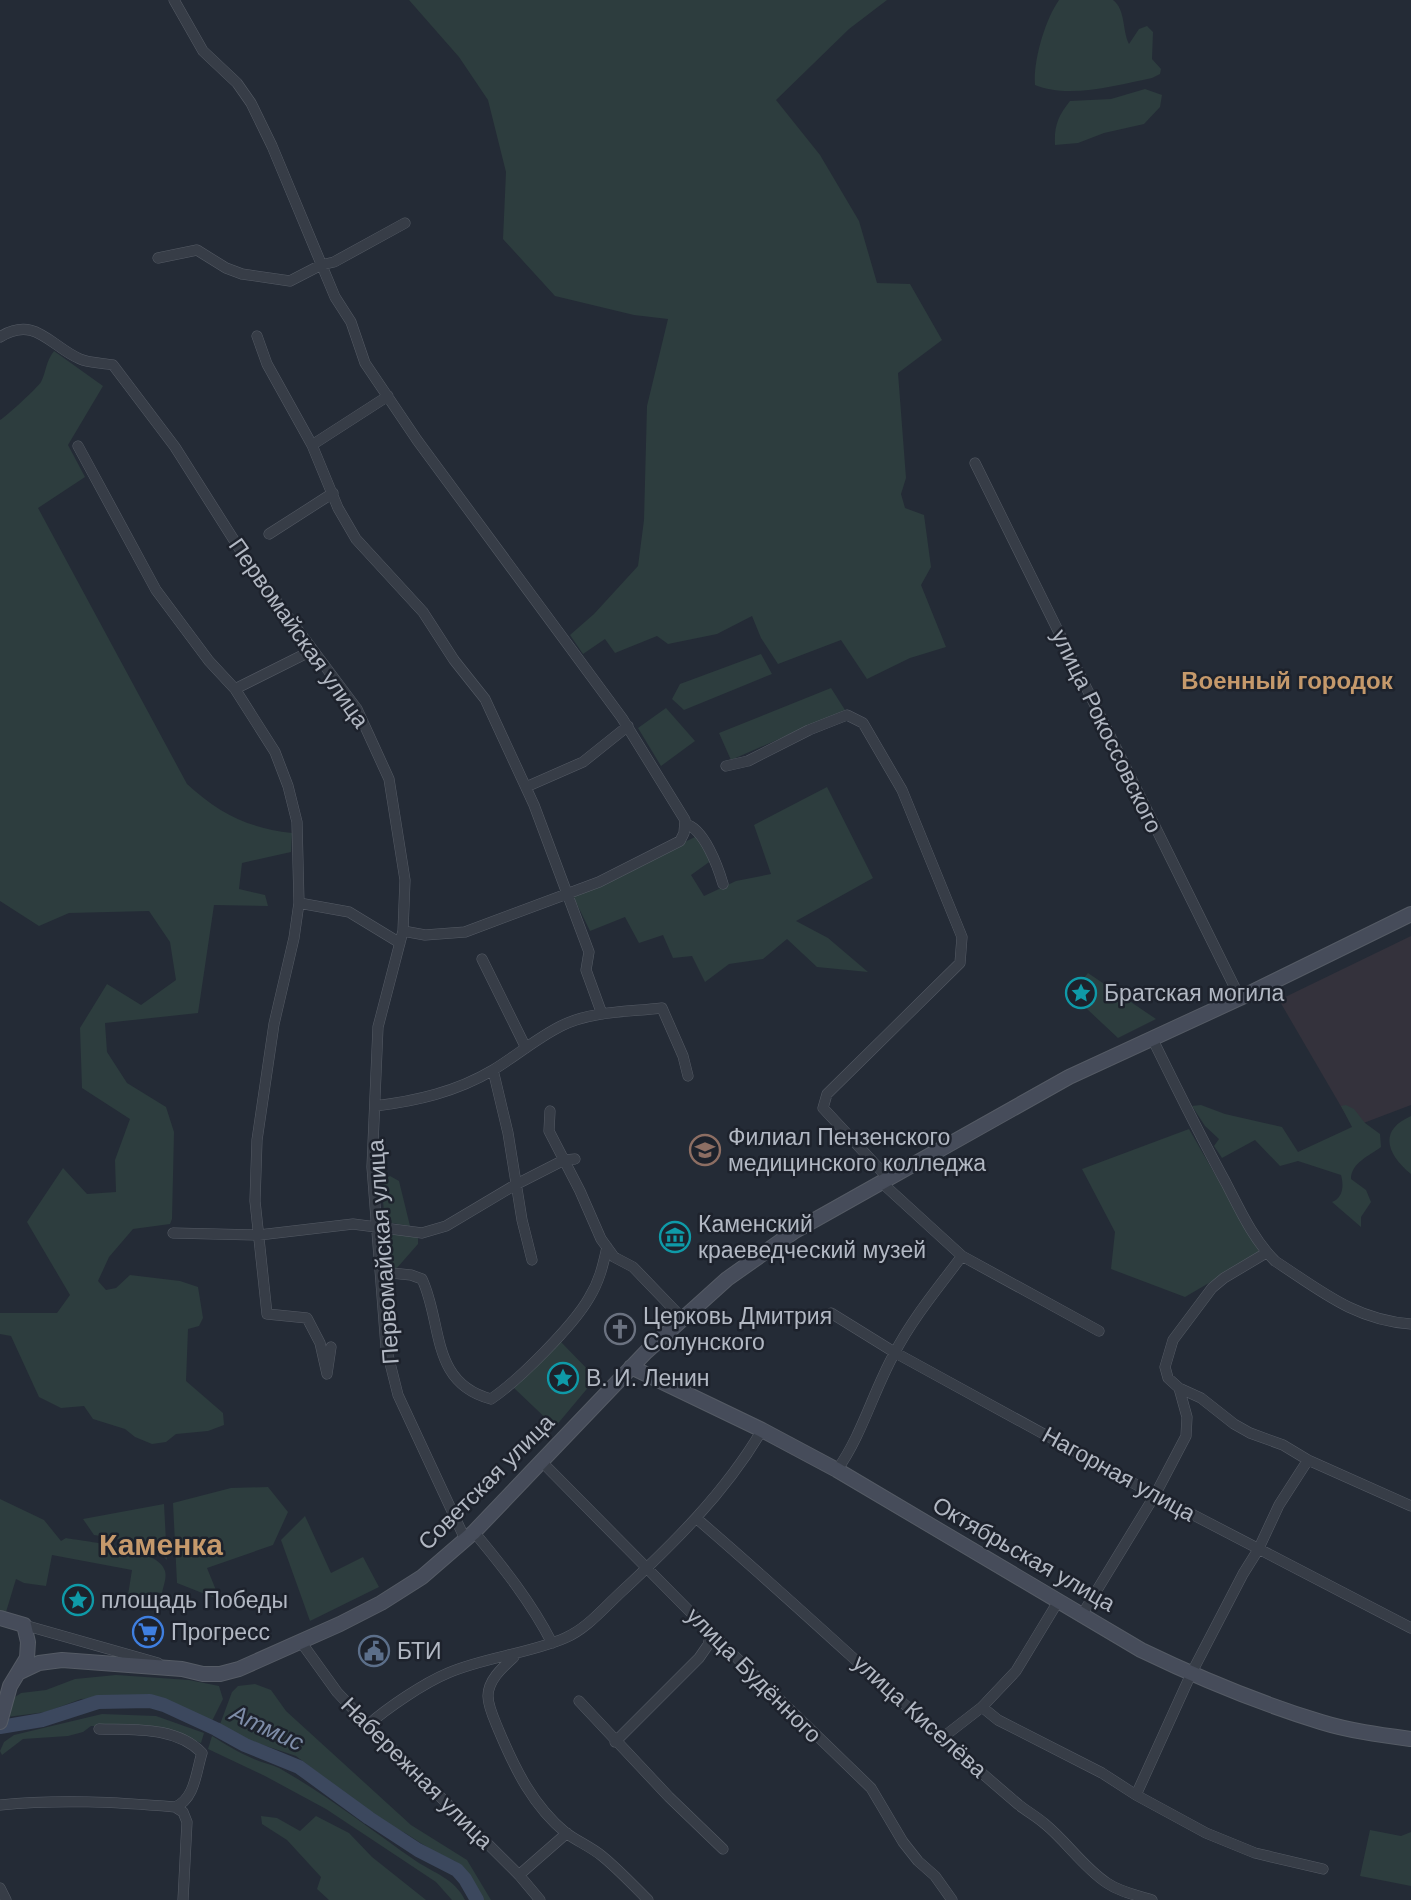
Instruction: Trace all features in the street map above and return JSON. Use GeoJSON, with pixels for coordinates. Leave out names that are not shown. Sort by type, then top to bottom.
{"type":"FeatureCollection","features":[{"type":"Feature","properties":{"kind":"main road","name":"Советская улица"},"geometry":{"type":"LineString","coordinates":[[20,1672],[39,1663],[62,1660],[220,1674],[239,1669],[301,1642],[381,1603],[422,1577],[469,1536],[631,1367],[683,1319],[743,1266],[795,1231],[1069,1077],[1411,915]]}},
{"type":"Feature","properties":{"kind":"main road","name":"Октябрьская улица"},"geometry":{"type":"LineString","coordinates":[[631,1367],[762,1430],[837,1470],[1083,1613],[1141,1650],[1191,1674],[1322,1723],[1354,1731],[1411,1739]]}},
{"type":"Feature","properties":{"kind":"main road","name":"Советская улица"},"geometry":{"type":"LineString","coordinates":[[0,1618],[24,1625]]}},
{"type":"Feature","properties":{"kind":"main road"},"geometry":{"type":"LineString","coordinates":[[0,1722],[10,1686],[27,1658],[28,1642],[24,1625]]}},
{"type":"Feature","properties":{"kind":"street"},"geometry":{"type":"LineString","coordinates":[[174,0],[203,51],[237,83],[251,103],[272,146],[335,297],[351,323],[365,363],[417,440],[628,726],[685,820],[680,841],[599,882],[465,932],[425,935],[403,931]]}},
{"type":"Feature","properties":{"kind":"street"},"geometry":{"type":"LineString","coordinates":[[158,257],[197,250],[226,268],[242,274],[290,281],[321,265],[334,262],[405,223]]}},
{"type":"Feature","properties":{"kind":"street","name":"Первомайская улица"},"geometry":{"type":"LineString","coordinates":[[0,337],[22,328],[34,330],[81,360],[113,365],[176,447],[251,567],[357,709],[389,779],[405,880],[403,931],[378,1027],[372,1167],[386,1347],[398,1395],[469,1536],[512,1577],[552,1643]]}},
{"type":"Feature","properties":{"kind":"street"},"geometry":{"type":"LineString","coordinates":[[257,335],[267,364],[312,444],[338,509],[356,539],[423,612],[454,660],[485,699],[526,787],[589,952],[586,970],[601,1014]]}},
{"type":"Feature","properties":{"kind":"street"},"geometry":{"type":"LineString","coordinates":[[312,444],[388,396]]}},
{"type":"Feature","properties":{"kind":"street"},"geometry":{"type":"LineString","coordinates":[[78,446],[156,590],[209,661],[235,689],[275,752],[298,821],[299,904],[274,1024],[262,1099],[257,1140],[255,1200],[267,1314],[307,1318],[320,1343],[327,1374],[331,1347]]}},
{"type":"Feature","properties":{"kind":"street","name":"улица Рокоссовского"},"geometry":{"type":"LineString","coordinates":[[975,463],[1240,998]]}},
{"type":"Feature","properties":{"kind":"street"},"geometry":{"type":"LineString","coordinates":[[269,534],[333,493]]}},
{"type":"Feature","properties":{"kind":"street"},"geometry":{"type":"LineString","coordinates":[[235,689],[313,650]]}},
{"type":"Feature","properties":{"kind":"street"},"geometry":{"type":"LineString","coordinates":[[726,766],[748,761],[808,730],[847,715],[863,723],[902,790],[962,937],[960,963],[827,1094],[823,1108],[884,1180],[962,1256],[1098,1331]]}},
{"type":"Feature","properties":{"kind":"street"},"geometry":{"type":"LineString","coordinates":[[526,787],[583,762],[628,726]]}},
{"type":"Feature","properties":{"kind":"street"},"geometry":{"type":"LineString","coordinates":[[685,824],[691,825],[706,844],[718,865],[723,884]]}},
{"type":"Feature","properties":{"kind":"street"},"geometry":{"type":"LineString","coordinates":[[299,904],[349,912],[400,943]]}},
{"type":"Feature","properties":{"kind":"street"},"geometry":{"type":"LineString","coordinates":[[482,959],[526,1048]]}},
{"type":"Feature","properties":{"kind":"street"},"geometry":{"type":"LineString","coordinates":[[375,1106],[436,1095],[461,1087],[493,1070],[562,1025],[601,1014],[662,1008],[683,1056],[688,1076]]}},
{"type":"Feature","properties":{"kind":"street"},"geometry":{"type":"LineString","coordinates":[[1152,1038],[1205,1145],[1266,1253],[1352,1311],[1390,1323],[1411,1324]]}},
{"type":"Feature","properties":{"kind":"street"},"geometry":{"type":"LineString","coordinates":[[493,1070],[532,1260]]}},
{"type":"Feature","properties":{"kind":"street"},"geometry":{"type":"LineString","coordinates":[[550,1111],[549,1130],[569,1160],[601,1240],[614,1257],[633,1267],[683,1319]]}},
{"type":"Feature","properties":{"kind":"street"},"geometry":{"type":"LineString","coordinates":[[173,1233],[260,1235],[352,1224],[422,1233],[446,1226],[515,1185],[569,1160]]}},
{"type":"Feature","properties":{"kind":"street"},"geometry":{"type":"LineString","coordinates":[[381,1272],[422,1279],[428,1291],[438,1341],[458,1382],[475,1395],[491,1399],[508,1388],[588,1301],[600,1277],[607,1247]]}},
{"type":"Feature","properties":{"kind":"street"},"geometry":{"type":"LineString","coordinates":[[1266,1253],[1212,1288],[1173,1339],[1164,1367],[1168,1378],[1242,1429],[1283,1445],[1308,1460],[1411,1506]]}},
{"type":"Feature","properties":{"kind":"street"},"geometry":{"type":"LineString","coordinates":[[837,1470],[851,1451],[894,1352],[962,1256]]}},
{"type":"Feature","properties":{"kind":"street","name":"Нагорная улица"},"geometry":{"type":"LineString","coordinates":[[831,1313],[894,1352],[1155,1495],[1411,1628]]}},
{"type":"Feature","properties":{"kind":"street"},"geometry":{"type":"LineString","coordinates":[[1083,1613],[1155,1495],[1186,1436],[1187,1417],[1179,1388]]}},
{"type":"Feature","properties":{"kind":"street"},"geometry":{"type":"LineString","coordinates":[[368,1725],[382,1713],[446,1673],[517,1655],[567,1638],[582,1628],[696,1518],[741,1465],[762,1430]]}},
{"type":"Feature","properties":{"kind":"street"},"geometry":{"type":"LineString","coordinates":[[1136,1795],[1191,1674],[1258,1550],[1279,1504],[1308,1460]]}},
{"type":"Feature","properties":{"kind":"street","name":"улица Будённого"},"geometry":{"type":"LineString","coordinates":[[541,1461],[711,1633],[874,1792],[903,1842],[935,1876],[952,1900]]}},
{"type":"Feature","properties":{"kind":"street","name":"улица Киселёва"},"geometry":{"type":"LineString","coordinates":[[696,1518],[795,1603],[942,1738],[1045,1824],[1084,1864],[1107,1883],[1152,1900]]}},
{"type":"Feature","properties":{"kind":"street"},"geometry":{"type":"LineString","coordinates":[[942,1738],[982,1707],[1016,1671],[1059,1600]]}},
{"type":"Feature","properties":{"kind":"street","name":"Советская улица"},"geometry":{"type":"LineString","coordinates":[[24,1625],[182,1669]]}},
{"type":"Feature","properties":{"kind":"street"},"geometry":{"type":"LineString","coordinates":[[615,1742],[699,1658],[708,1645],[711,1633]]}},
{"type":"Feature","properties":{"kind":"street","name":"Набережная улица"},"geometry":{"type":"LineString","coordinates":[[301,1642],[337,1692],[519,1875],[540,1900]]}},
{"type":"Feature","properties":{"kind":"street"},"geometry":{"type":"LineString","coordinates":[[517,1655],[501,1669],[490,1685],[487,1696],[492,1715],[526,1787],[538,1805],[567,1833],[602,1856],[648,1900]]}},
{"type":"Feature","properties":{"kind":"street"},"geometry":{"type":"LineString","coordinates":[[579,1701],[615,1742],[723,1849]]}},
{"type":"Feature","properties":{"kind":"street"},"geometry":{"type":"LineString","coordinates":[[982,1707],[998,1720],[1102,1773],[1206,1833],[1255,1853],[1324,1869]]}},
{"type":"Feature","properties":{"kind":"street"},"geometry":{"type":"LineString","coordinates":[[99,1729],[144,1730],[175,1735],[202,1753],[190,1796],[175,1807]]}},
{"type":"Feature","properties":{"kind":"street"},"geometry":{"type":"LineString","coordinates":[[0,1805],[46,1801],[110,1801],[175,1807],[183,1812],[187,1822],[183,1900]]}},
{"type":"Feature","properties":{"kind":"street"},"geometry":{"type":"LineString","coordinates":[[519,1875],[567,1833]]}},
{"type":"Feature","properties":{"kind":"street"},"geometry":{"type":"LineString","coordinates":[[0,1888],[6,1900]]}},
{"type":"Feature","properties":{"kind":"shaded area"},"geometry":{"type":"Polygon","coordinates":[[[409,0],[887,0],[849,29],[776,100],[820,155],[859,221],[877,283],[910,284],[942,340],[898,373],[906,478],[901,494],[905,508],[924,515],[931,567],[921,585],[946,647],[910,658],[867,679],[841,640],[778,664],[761,638],[752,616],[717,634],[668,644],[657,636],[615,653],[605,639],[583,654],[570,635],[594,614],[638,566],[644,520],[647,406],[668,319],[634,315],[555,296],[503,239],[506,172],[488,100],[459,57],[409,0]]]}},
{"type":"Feature","properties":{"kind":"shaded area"},"geometry":{"type":"Polygon","coordinates":[[[1059,0],[1113,0],[1120,9],[1129,44],[1139,29],[1147,26],[1153,32],[1152,59],[1161,69],[1160,74],[1124,84],[1078,91],[1062,91],[1035,85],[1041,41],[1059,0]]]}},
{"type":"Feature","properties":{"kind":"shaded area"},"geometry":{"type":"Polygon","coordinates":[[[1145,89],[1162,95],[1160,107],[1144,124],[1104,133],[1078,143],[1055,145],[1058,122],[1070,101],[1111,99],[1145,89]]]}},
{"type":"Feature","properties":{"kind":"shaded area"},"geometry":{"type":"Polygon","coordinates":[[[54,351],[103,386],[68,445],[85,477],[38,508],[187,784],[211,804],[235,818],[276,831],[292,833],[291,852],[242,863],[239,889],[265,895],[268,906],[214,905],[198,1013],[105,1023],[107,1052],[127,1083],[166,1107],[174,1132],[172,1219],[170,1224],[133,1229],[109,1257],[98,1281],[106,1290],[116,1288],[130,1275],[180,1281],[198,1287],[203,1318],[199,1326],[188,1329],[186,1381],[223,1413],[224,1425],[208,1431],[176,1434],[166,1442],[152,1444],[135,1437],[125,1429],[93,1419],[84,1406],[61,1408],[39,1397],[11,1336],[0,1334],[0,1313],[57,1313],[70,1295],[27,1222],[63,1168],[87,1194],[116,1192],[115,1160],[130,1119],[82,1088],[80,1028],[107,984],[141,1005],[176,980],[170,942],[149,911],[69,913],[39,926],[0,901],[0,420],[41,382],[54,351]]]}},
{"type":"Feature","properties":{"kind":"shaded area"},"geometry":{"type":"Polygon","coordinates":[[[761,654],[772,674],[684,710],[672,699],[680,684],[761,654]]]}},
{"type":"Feature","properties":{"kind":"shaded area"},"geometry":{"type":"Polygon","coordinates":[[[831,688],[845,710],[731,760],[719,733],[831,688]]]}},
{"type":"Feature","properties":{"kind":"shaded area"},"geometry":{"type":"Polygon","coordinates":[[[666,708],[695,741],[661,766],[638,728],[666,708]]]}},
{"type":"Feature","properties":{"kind":"shaded area"},"geometry":{"type":"Polygon","coordinates":[[[827,787],[873,878],[796,921],[828,938],[868,972],[817,967],[787,939],[763,959],[729,964],[705,982],[692,956],[673,958],[663,935],[639,943],[625,917],[590,931],[573,896],[697,836],[712,860],[691,875],[704,896],[736,881],[771,874],[754,825],[827,787]]]}},
{"type":"Feature","properties":{"kind":"shaded area"},"geometry":{"type":"Polygon","coordinates":[[[1411,936],[1411,1105],[1353,1127],[1279,1000],[1411,936]]]}},
{"type":"Feature","properties":{"kind":"shaded area"},"geometry":{"type":"Polygon","coordinates":[[[1088,973],[1156,1019],[1118,1038],[1071,994],[1088,973]]]}},
{"type":"Feature","properties":{"kind":"shaded area"},"geometry":{"type":"Polygon","coordinates":[[[1201,1105],[1225,1114],[1282,1127],[1298,1152],[1352,1127],[1341,1106],[1354,1109],[1365,1123],[1380,1134],[1381,1147],[1362,1160],[1352,1173],[1351,1179],[1366,1190],[1371,1202],[1361,1217],[1361,1227],[1332,1202],[1342,1191],[1341,1175],[1298,1161],[1280,1166],[1255,1140],[1222,1158],[1214,1146],[1219,1139],[1205,1126],[1192,1106],[1201,1105]]]}},
{"type":"Feature","properties":{"kind":"shaded area"},"geometry":{"type":"Polygon","coordinates":[[[1411,1116],[1411,1174],[1392,1151],[1390,1136],[1400,1122],[1411,1116]]]}},
{"type":"Feature","properties":{"kind":"shaded area"},"geometry":{"type":"Polygon","coordinates":[[[1189,1129],[1260,1253],[1185,1297],[1111,1269],[1115,1232],[1082,1169],[1189,1129]]]}},
{"type":"Feature","properties":{"kind":"shaded area"},"geometry":{"type":"Polygon","coordinates":[[[390,1176],[399,1181],[410,1226],[385,1222],[381,1181],[390,1176]]]}},
{"type":"Feature","properties":{"kind":"shaded area"},"geometry":{"type":"Polygon","coordinates":[[[384,1231],[418,1235],[418,1244],[396,1269],[388,1266],[384,1231]]]}},
{"type":"Feature","properties":{"kind":"shaded area"},"geometry":{"type":"Polygon","coordinates":[[[561,1342],[596,1378],[555,1427],[514,1388],[561,1342]]]}},
{"type":"Feature","properties":{"kind":"shaded area"},"geometry":{"type":"Polygon","coordinates":[[[268,1487],[288,1512],[273,1545],[207,1568],[220,1600],[177,1583],[173,1503],[231,1488],[268,1487]]]}},
{"type":"Feature","properties":{"kind":"shaded area"},"geometry":{"type":"Polygon","coordinates":[[[0,1499],[44,1520],[61,1541],[66,1538],[105,1544],[150,1557],[160,1563],[165,1571],[162,1593],[150,1592],[145,1605],[128,1595],[132,1570],[52,1555],[46,1586],[16,1579],[6,1612],[0,1610],[0,1499]]]}},
{"type":"Feature","properties":{"kind":"shaded area"},"geometry":{"type":"Polygon","coordinates":[[[164,1504],[167,1560],[142,1545],[94,1535],[83,1519],[164,1504]]]}},
{"type":"Feature","properties":{"kind":"shaded area"},"geometry":{"type":"Polygon","coordinates":[[[305,1516],[331,1573],[363,1557],[379,1587],[310,1621],[281,1540],[305,1516]]]}},
{"type":"Feature","properties":{"kind":"shaded area"},"geometry":{"type":"Polygon","coordinates":[[[116,1675],[189,1680],[219,1686],[223,1699],[212,1721],[167,1701],[146,1696],[81,1699],[46,1712],[7,1717],[12,1699],[21,1693],[46,1690],[75,1679],[116,1675]]]}},
{"type":"Feature","properties":{"kind":"shaded area"},"geometry":{"type":"Polygon","coordinates":[[[255,1684],[271,1690],[286,1711],[411,1825],[467,1860],[491,1900],[479,1900],[455,1861],[441,1856],[381,1821],[296,1756],[233,1735],[219,1727],[232,1692],[238,1686],[255,1684]]]}},
{"type":"Feature","properties":{"kind":"shaded area"},"geometry":{"type":"Polygon","coordinates":[[[102,1714],[156,1716],[204,1733],[201,1743],[187,1737],[91,1726],[83,1732],[68,1736],[23,1739],[2,1755],[0,1751],[4,1742],[14,1735],[102,1714]]]}},
{"type":"Feature","properties":{"kind":"shaded area"},"geometry":{"type":"Polygon","coordinates":[[[212,1736],[243,1754],[279,1768],[314,1790],[450,1882],[465,1900],[452,1900],[436,1882],[326,1809],[208,1749],[212,1736]]]}},
{"type":"Feature","properties":{"kind":"shaded area"},"geometry":{"type":"Polygon","coordinates":[[[261,1816],[277,1818],[300,1831],[316,1816],[349,1833],[372,1857],[426,1900],[329,1900],[317,1889],[321,1877],[287,1840],[262,1824],[261,1816]]]}},
{"type":"Feature","properties":{"kind":"shaded area"},"geometry":{"type":"Polygon","coordinates":[[[1370,1830],[1401,1836],[1411,1832],[1411,1886],[1360,1876],[1370,1830]]]}},
{"type":"Feature","properties":{"kind":"waterway","name":"Атмис"},"geometry":{"type":"LineString","coordinates":[[0,1727],[42,1720],[98,1702],[150,1701],[164,1705],[245,1745],[299,1767],[418,1850],[457,1870],[477,1900]]}},
{"type":"Feature","properties":{"kind":"place","name":"Братская могила"},"geometry":{"type":"Point","coordinates":[1081,993]}},
{"type":"Feature","properties":{"kind":"place","name":"Филиал Пензенского медицинского колледжа"},"geometry":{"type":"Point","coordinates":[705,1150]}},
{"type":"Feature","properties":{"kind":"place","name":"Каменский краеведческий музей"},"geometry":{"type":"Point","coordinates":[675,1237]}},
{"type":"Feature","properties":{"kind":"place","name":"Церковь Дмитрия Солунского"},"geometry":{"type":"Point","coordinates":[620,1329]}},
{"type":"Feature","properties":{"kind":"place","name":"В. И. Ленин"},"geometry":{"type":"Point","coordinates":[563,1378]}},
{"type":"Feature","properties":{"kind":"place","name":"площадь Победы"},"geometry":{"type":"Point","coordinates":[78,1600]}},
{"type":"Feature","properties":{"kind":"place","name":"Прогресс"},"geometry":{"type":"Point","coordinates":[148,1632]}},
{"type":"Feature","properties":{"kind":"place","name":"БТИ"},"geometry":{"type":"Point","coordinates":[374,1651]}},
{"type":"Feature","properties":{"kind":"district","name":"Военный городок"},"geometry":{"type":"Point","coordinates":[1287,681]}},
{"type":"Feature","properties":{"kind":"district","name":"Каменка"},"geometry":{"type":"Point","coordinates":[161,1545]}}]}
